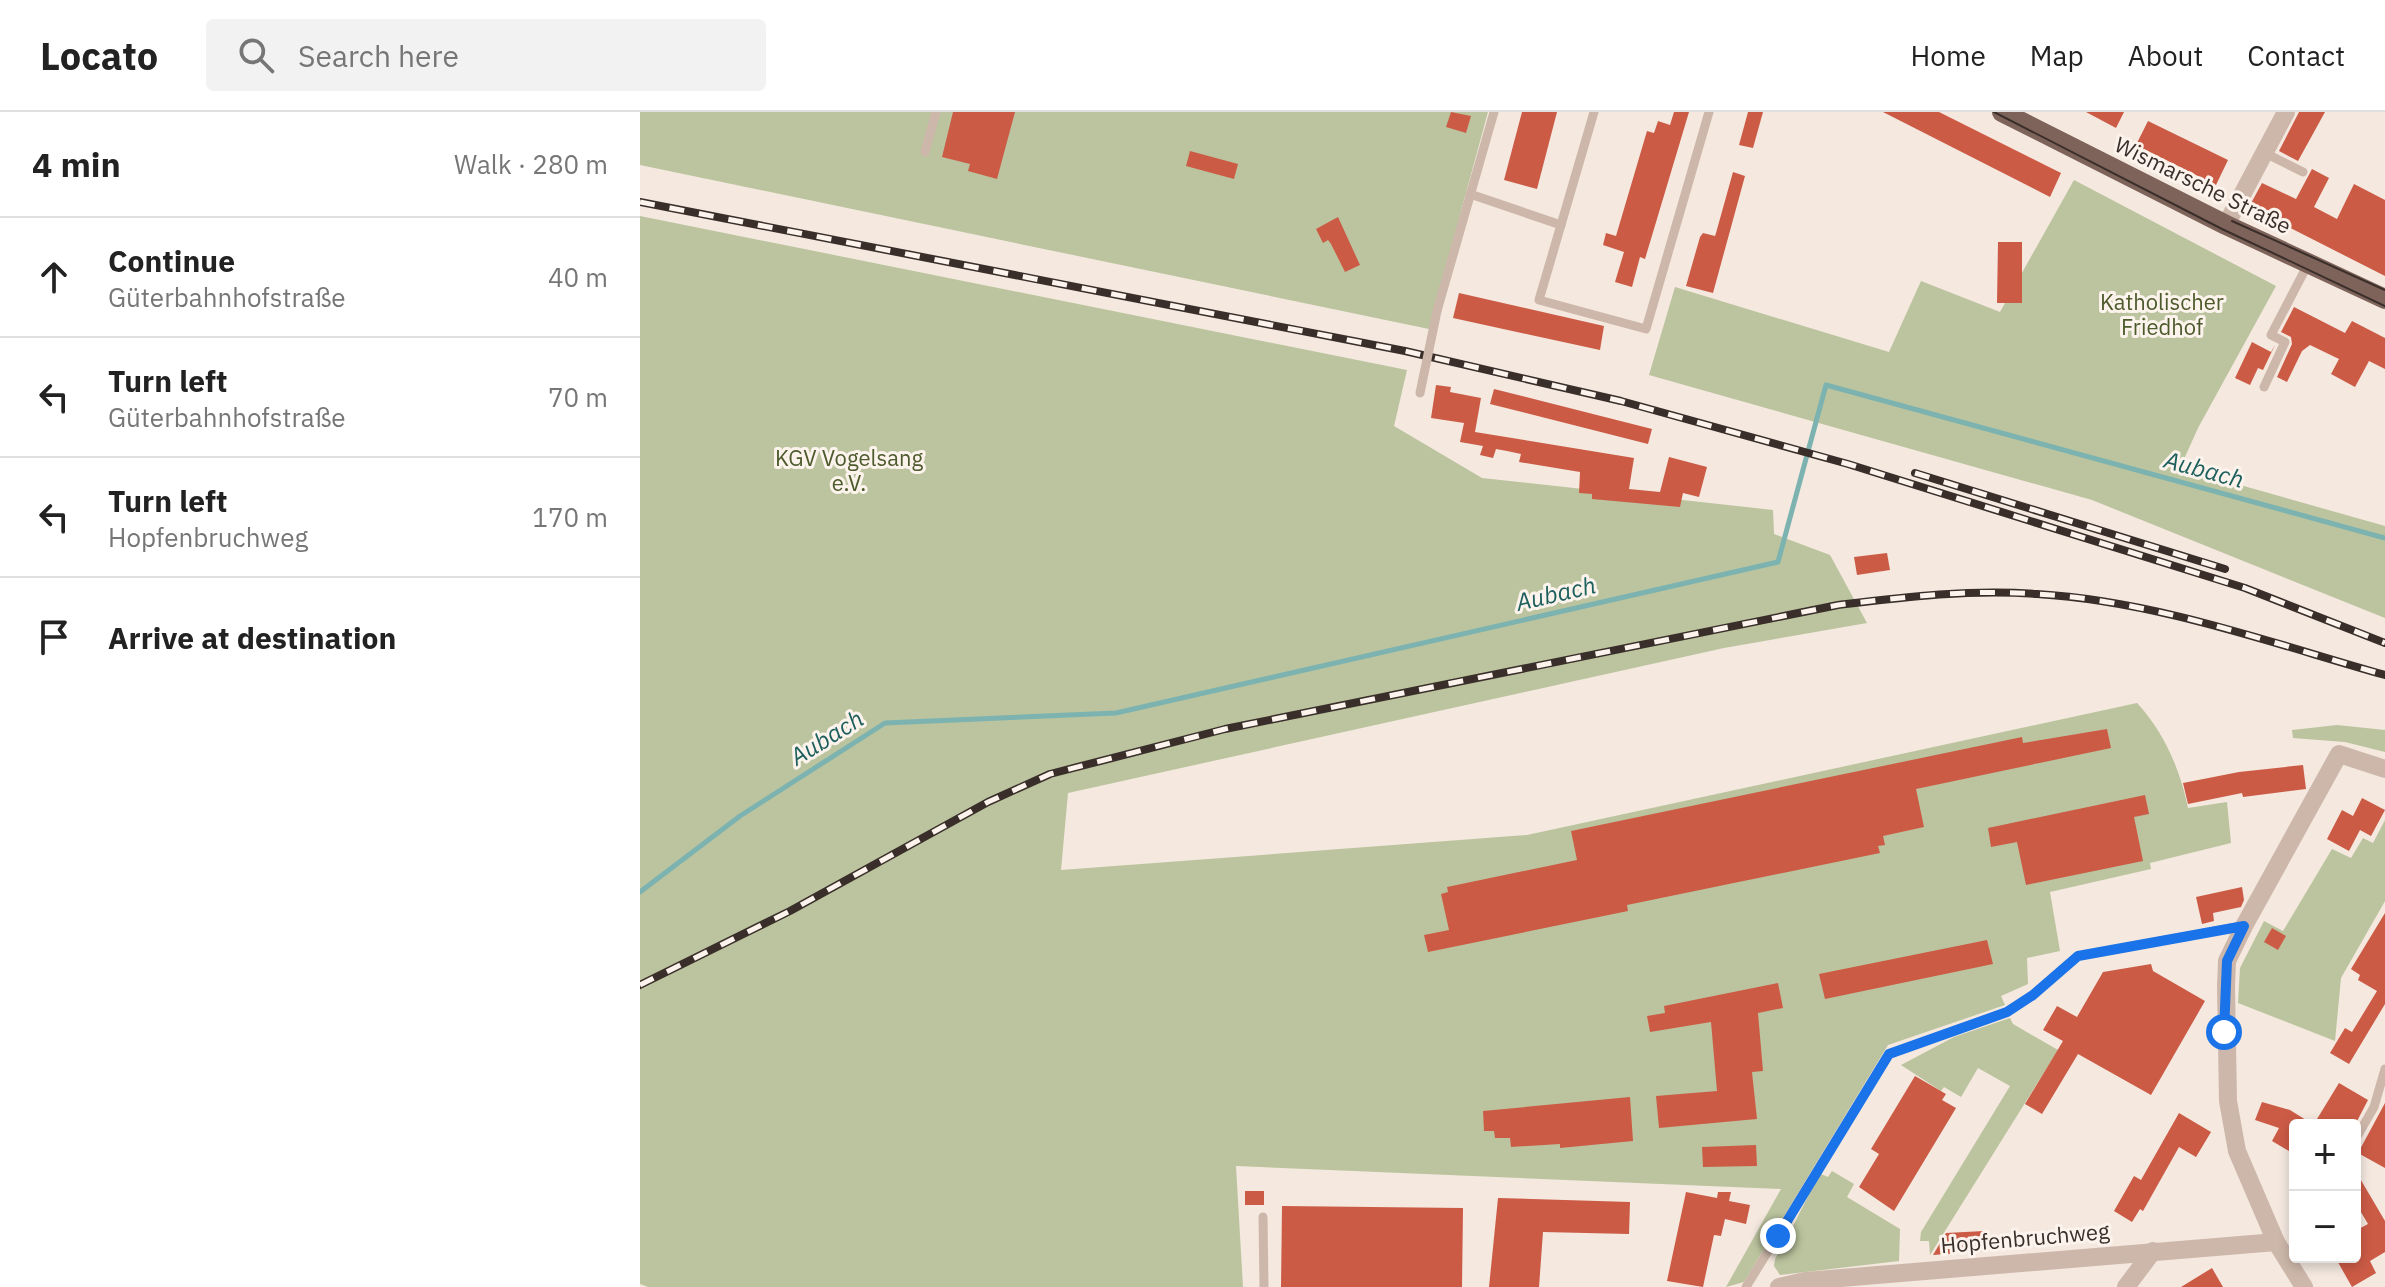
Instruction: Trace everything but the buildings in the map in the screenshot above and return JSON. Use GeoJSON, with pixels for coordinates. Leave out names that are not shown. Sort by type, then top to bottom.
{"type":"FeatureCollection","features":[{"type":"Feature","properties":{"kind":"main road","name":"Wismarsche Straße"},"geometry":{"type":"LineString","coordinates":[[2002,112],[2226,225],[2385,299]]}},
{"type":"Feature","properties":{"kind":"street"},"geometry":{"type":"LineString","coordinates":[[2226,225],[2286,112]]}},
{"type":"Feature","properties":{"kind":"street"},"geometry":{"type":"LineString","coordinates":[[2304,1287],[2276,1242],[2237,1151],[2228,1101],[2224,1032],[2227,961],[2339,754],[2385,769]]}},
{"type":"Feature","properties":{"kind":"street","name":"Hopfenbruchweg"},"geometry":{"type":"LineString","coordinates":[[1779,1287],[1805,1281],[2276,1242]]}},
{"type":"Feature","properties":{"kind":"street"},"geometry":{"type":"LineString","coordinates":[[2126,1287],[2153,1251]]}},
{"type":"Feature","properties":{"kind":"lane"},"geometry":{"type":"LineString","coordinates":[[925,152],[936,112]]}},
{"type":"Feature","properties":{"kind":"lane"},"geometry":{"type":"LineString","coordinates":[[1420,393],[1437,311],[1494,112]]}},
{"type":"Feature","properties":{"kind":"lane"},"geometry":{"type":"LineString","coordinates":[[1594,112],[1539,300],[1646,329],[1709,112]]}},
{"type":"Feature","properties":{"kind":"lane"},"geometry":{"type":"LineString","coordinates":[[2265,153],[2303,172]]}},
{"type":"Feature","properties":{"kind":"lane"},"geometry":{"type":"LineString","coordinates":[[1470,194],[1561,225]]}},
{"type":"Feature","properties":{"kind":"lane"},"geometry":{"type":"LineString","coordinates":[[2264,387],[2285,342],[2271,335],[2309,263]]}},
{"type":"Feature","properties":{"kind":"lane"},"geometry":{"type":"LineString","coordinates":[[1746,1287],[1889,1054],[2007,1012],[2033,995],[2078,956],[2244,926]]}},
{"type":"Feature","properties":{"kind":"lane"},"geometry":{"type":"LineString","coordinates":[[2361,1130],[2374,1107],[2385,1069]]}},
{"type":"Feature","properties":{"kind":"lane"},"geometry":{"type":"LineString","coordinates":[[1263,1217],[1264,1287]]}},
{"type":"Feature","properties":{"kind":"green space"},"geometry":{"type":"Polygon","coordinates":[[[640,112],[1488,112],[1429,329],[640,165],[640,112]]]}},
{"type":"Feature","properties":{"kind":"green space","name":"Katholischer Friedhof"},"geometry":{"type":"Polygon","coordinates":[[[2074,180],[2276,286],[2198,428],[2180,468],[2385,526],[2385,618],[2092,500],[1649,375],[1675,287],[1889,352],[1921,281],[2000,312],[2074,180]]]}},
{"type":"Feature","properties":{"kind":"green space","name":"KGV Vogelsang e.V."},"geometry":{"type":"Polygon","coordinates":[[[640,216],[1407,370],[1394,426],[1482,478],[1773,510],[1774,534],[1830,555],[1867,623],[1724,648],[1068,793],[1061,870],[1527,835],[2137,703],[2170,752],[2188,808],[2227,802],[2231,843],[2150,863],[2151,869],[2050,892],[2060,951],[2027,958],[2028,984],[2001,996],[2005,1005],[1888,1045],[1744,1282],[1726,1287],[1781,1189],[1236,1166],[1243,1287],[648,1287],[640,1284],[640,216]]]}},
{"type":"Feature","properties":{"kind":"green space"},"geometry":{"type":"Polygon","coordinates":[[[2337,725],[2385,730],[2385,752],[2345,742],[2293,738],[2292,730],[2337,725]]]}},
{"type":"Feature","properties":{"kind":"green space"},"geometry":{"type":"Polygon","coordinates":[[[2385,820],[2385,901],[2341,978],[2335,1041],[2238,1003],[2240,968],[2264,921],[2283,931],[2332,849],[2351,858],[2363,838],[2373,843],[2385,820]]]}},
{"type":"Feature","properties":{"kind":"green space"},"geometry":{"type":"Polygon","coordinates":[[[2010,1018],[2013,1024],[2058,1050],[1930,1255],[1929,1241],[1920,1241],[1921,1232],[2010,1086],[1978,1068],[1961,1097],[1944,1087],[1941,1091],[1901,1065],[1954,1037],[2010,1018]]]}},
{"type":"Feature","properties":{"kind":"green space"},"geometry":{"type":"Polygon","coordinates":[[[1832,1171],[1854,1184],[1847,1197],[1900,1229],[1899,1261],[1780,1275],[1774,1266],[1775,1259],[1821,1174],[1828,1177],[1832,1171]]]}},
{"type":"Feature","properties":{"kind":"waterway","name":"Aubach"},"geometry":{"type":"LineString","coordinates":[[640,892],[740,816],[885,723],[1116,713],[1778,562],[1826,385],[2385,538]]}},
{"type":"Feature","properties":{"kind":"tram line"},"geometry":{"type":"LineString","coordinates":[[1994,112],[2222,229],[2385,306]]}},
{"type":"Feature","properties":{"kind":"tram line"},"geometry":{"type":"LineString","coordinates":[[2232,221],[2385,290]]}},
{"type":"Feature","properties":{"kind":"railway"},"geometry":{"type":"LineString","coordinates":[[640,202],[1405,351],[1621,401],[1848,464],[2245,588],[2385,643]]}},
{"type":"Feature","properties":{"kind":"railway"},"geometry":{"type":"LineString","coordinates":[[1915,473],[2225,569]]}},
{"type":"Feature","properties":{"kind":"railway"},"geometry":{"type":"LineString","coordinates":[[640,985],[790,911],[988,802],[1050,774],[1225,729],[1838,605],[1962,593],[2081,598],[2213,625],[2385,675]]}},
{"type":"Feature","properties":{"kind":"route"},"geometry":{"type":"LineString","coordinates":[[1778,1236],[1889,1054],[2007,1012],[2033,995],[2078,956],[2244,926],[2227,961],[2224,1032]]}}]}
